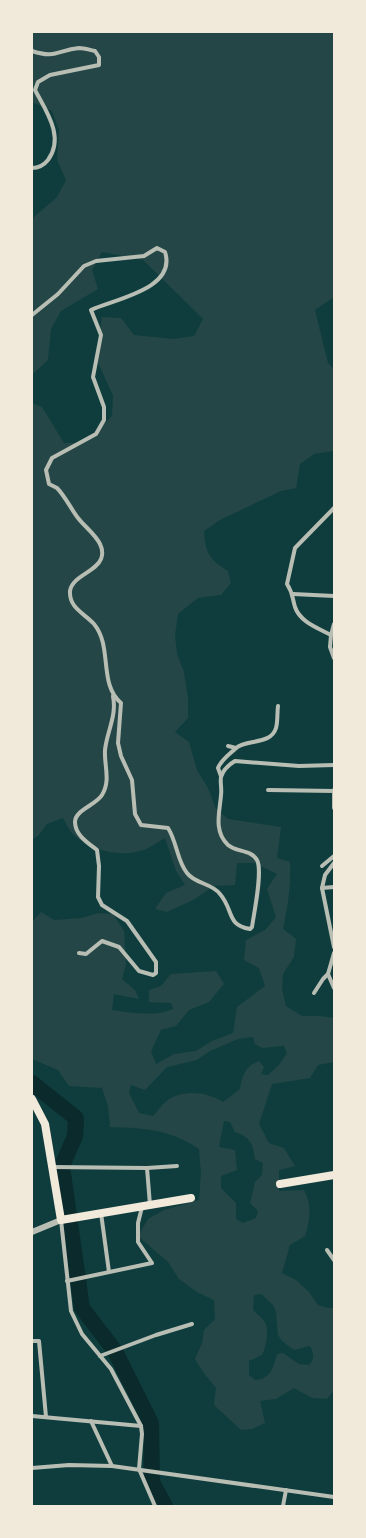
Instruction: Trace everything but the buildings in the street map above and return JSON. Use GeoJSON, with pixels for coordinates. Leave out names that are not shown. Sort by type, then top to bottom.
{"type":"FeatureCollection","features":[{"type":"Feature","properties":{"kind":"main road"},"geometry":{"type":"LineString","coordinates":[[32,1099],[45,1124],[53,1167],[66,1219],[100,1212],[191,1198]]}},
{"type":"Feature","properties":{"kind":"main road"},"geometry":{"type":"LineString","coordinates":[[280,1184],[334,1176]]}},
{"type":"Feature","properties":{"kind":"street"},"geometry":{"type":"LineString","coordinates":[[32,51],[45,55],[63,53],[80,48],[95,51],[99,57],[99,65],[50,75],[38,82],[35,90],[51,120],[55,135],[52,154],[44,165],[32,168]]}},
{"type":"Feature","properties":{"kind":"street"},"geometry":{"type":"LineString","coordinates":[[32,315],[58,294],[84,266],[101,260],[144,256],[157,248],[165,252],[168,259],[165,269],[161,276],[149,287],[92,310],[101,335],[93,377],[104,407],[104,420],[96,434],[52,458],[46,470],[49,484],[56,488],[79,520],[100,544],[102,553],[101,559],[96,566],[74,583],[70,589],[70,598],[76,609],[93,623],[99,632],[103,643],[114,711],[113,723],[105,750],[108,770],[106,785],[100,799],[78,815],[74,821],[76,828],[83,839],[97,850],[99,866],[98,897],[102,905],[127,921],[156,962],[158,968],[156,973],[153,975],[139,971],[119,947],[102,941],[86,954],[79,953]]}},
{"type":"Feature","properties":{"kind":"street"},"geometry":{"type":"LineString","coordinates":[[331,635],[309,624],[299,615],[295,606],[293,594],[287,584],[295,548],[334,508]]}},
{"type":"Feature","properties":{"kind":"street"},"geometry":{"type":"LineString","coordinates":[[293,594],[334,596]]}},
{"type":"Feature","properties":{"kind":"street"},"geometry":{"type":"LineString","coordinates":[[334,624],[330,647],[334,658]]}},
{"type":"Feature","properties":{"kind":"street"},"geometry":{"type":"LineString","coordinates":[[112,696],[121,702],[118,743],[121,756],[132,780],[135,814],[141,825],[168,828],[173,836],[186,872],[191,878],[214,888],[227,904],[234,923],[239,927],[250,929],[252,927],[259,880],[258,861],[253,855],[227,844],[221,834],[217,817],[222,795],[221,776],[218,768],[220,763],[236,748],[271,736],[276,729],[278,706]]}},
{"type":"Feature","properties":{"kind":"street"},"geometry":{"type":"LineString","coordinates":[[228,746],[236,748]]}},
{"type":"Feature","properties":{"kind":"street"},"geometry":{"type":"LineString","coordinates":[[221,776],[228,766],[235,761],[299,766],[334,765]]}},
{"type":"Feature","properties":{"kind":"street"},"geometry":{"type":"LineString","coordinates":[[268,790],[334,790],[334,808]]}},
{"type":"Feature","properties":{"kind":"street"},"geometry":{"type":"LineString","coordinates":[[322,866],[334,856]]}},
{"type":"Feature","properties":{"kind":"street"},"geometry":{"type":"LineString","coordinates":[[334,863],[325,876],[322,888],[334,947]]}},
{"type":"Feature","properties":{"kind":"street"},"geometry":{"type":"LineString","coordinates":[[322,888],[334,887]]}},
{"type":"Feature","properties":{"kind":"street"},"geometry":{"type":"LineString","coordinates":[[314,994],[323,979],[328,974],[334,953]]}},
{"type":"Feature","properties":{"kind":"street"},"geometry":{"type":"LineString","coordinates":[[328,974],[334,988]]}},
{"type":"Feature","properties":{"kind":"street"},"geometry":{"type":"LineString","coordinates":[[53,1167],[147,1168],[177,1166]]}},
{"type":"Feature","properties":{"kind":"street"},"geometry":{"type":"LineString","coordinates":[[67,1281],[152,1263],[138,1242],[138,1223],[146,1206],[147,1168]]}},
{"type":"Feature","properties":{"kind":"street"},"geometry":{"type":"LineString","coordinates":[[100,1212],[109,1272]]}},
{"type":"Feature","properties":{"kind":"street"},"geometry":{"type":"LineString","coordinates":[[32,1232],[66,1219],[67,1281],[71,1311],[82,1334],[111,1370],[141,1426],[142,1434],[139,1469],[155,1506]]}},
{"type":"Feature","properties":{"kind":"street"},"geometry":{"type":"LineString","coordinates":[[327,1250],[334,1260]]}},
{"type":"Feature","properties":{"kind":"street"},"geometry":{"type":"LineString","coordinates":[[100,1356],[156,1335],[192,1324]]}},
{"type":"Feature","properties":{"kind":"street"},"geometry":{"type":"LineString","coordinates":[[32,1341],[38,1341],[46,1417]]}},
{"type":"Feature","properties":{"kind":"street"},"geometry":{"type":"LineString","coordinates":[[32,1416],[141,1426]]}},
{"type":"Feature","properties":{"kind":"street"},"geometry":{"type":"LineString","coordinates":[[91,1421],[112,1466]]}},
{"type":"Feature","properties":{"kind":"street"},"geometry":{"type":"LineString","coordinates":[[32,1468],[112,1466],[334,1497]]}},
{"type":"Feature","properties":{"kind":"street"},"geometry":{"type":"LineString","coordinates":[[283,1506],[286,1490]]}},
{"type":"Feature","properties":{"kind":"shaded area"},"geometry":{"type":"Polygon","coordinates":[[[32,32],[334,32],[334,297],[315,310],[328,363],[334,369],[333,451],[314,454],[300,464],[296,488],[281,491],[220,520],[204,531],[207,550],[217,563],[228,571],[231,583],[221,595],[198,598],[178,614],[175,635],[177,654],[184,672],[188,699],[188,718],[175,732],[189,742],[197,770],[208,788],[216,809],[228,819],[281,827],[277,858],[290,862],[289,896],[283,929],[296,939],[294,957],[283,974],[282,989],[286,1006],[302,1016],[334,1018],[334,1062],[318,1065],[310,1078],[272,1084],[259,1124],[269,1143],[284,1148],[295,1166],[279,1170],[279,1191],[304,1190],[307,1196],[309,1218],[305,1236],[290,1245],[282,1273],[296,1280],[309,1292],[318,1305],[334,1308],[334,1390],[327,1399],[312,1398],[294,1388],[276,1399],[260,1401],[265,1423],[252,1429],[241,1430],[214,1405],[216,1388],[195,1359],[202,1343],[204,1330],[215,1319],[214,1300],[197,1292],[179,1279],[168,1262],[138,1236],[148,1219],[164,1210],[199,1200],[201,1173],[199,1149],[177,1137],[156,1131],[110,1127],[108,1106],[102,1088],[69,1086],[58,1070],[32,1059],[32,922],[41,912],[54,920],[82,918],[98,913],[113,914],[124,931],[126,964],[122,979],[135,990],[139,999],[114,994],[112,1010],[150,1014],[173,1009],[171,1003],[149,1002],[149,990],[161,986],[171,974],[216,971],[224,984],[209,1002],[189,1010],[176,1026],[161,1030],[151,1051],[156,1064],[174,1054],[196,1051],[212,1041],[233,1033],[237,1007],[265,986],[259,968],[244,960],[246,940],[265,930],[276,917],[267,889],[277,874],[255,863],[237,863],[235,885],[214,886],[193,900],[167,912],[155,909],[166,893],[185,885],[176,871],[165,838],[149,848],[138,852],[108,852],[80,840],[72,832],[63,818],[47,824],[38,836],[32,839],[32,403],[42,407],[64,443],[84,443],[112,416],[113,396],[96,358],[102,317],[121,318],[134,335],[174,339],[194,336],[203,319],[143,260],[102,252],[92,270],[98,289],[61,311],[51,329],[48,360],[32,375],[32,222],[34,217],[57,197],[66,180],[57,160],[59,130],[52,111],[32,102],[32,32]],[[253,1037],[238,1039],[210,1051],[197,1060],[167,1067],[145,1090],[131,1085],[129,1093],[139,1113],[153,1116],[168,1100],[181,1094],[188,1093],[203,1094],[223,1102],[240,1089],[245,1072],[248,1068],[259,1061],[264,1067],[261,1074],[268,1075],[279,1065],[287,1053],[284,1046],[262,1048],[255,1044],[253,1037]],[[224,1121],[219,1147],[235,1150],[237,1170],[221,1176],[221,1188],[236,1203],[236,1219],[243,1223],[256,1218],[258,1211],[250,1203],[255,1182],[262,1175],[263,1163],[255,1159],[250,1141],[244,1136],[235,1132],[230,1122],[224,1121]],[[261,1294],[254,1295],[253,1310],[266,1324],[267,1333],[266,1343],[262,1355],[249,1361],[249,1375],[255,1380],[265,1377],[270,1372],[277,1354],[283,1353],[299,1364],[309,1365],[313,1356],[310,1346],[294,1350],[282,1341],[278,1335],[276,1312],[273,1305],[261,1294]]]}},
{"type":"Feature","properties":{"kind":"waterway"},"geometry":{"type":"LineString","coordinates":[[32,1083],[76,1118],[75,1136],[62,1166],[82,1308],[115,1351],[151,1423],[152,1482],[165,1506]]}}]}
